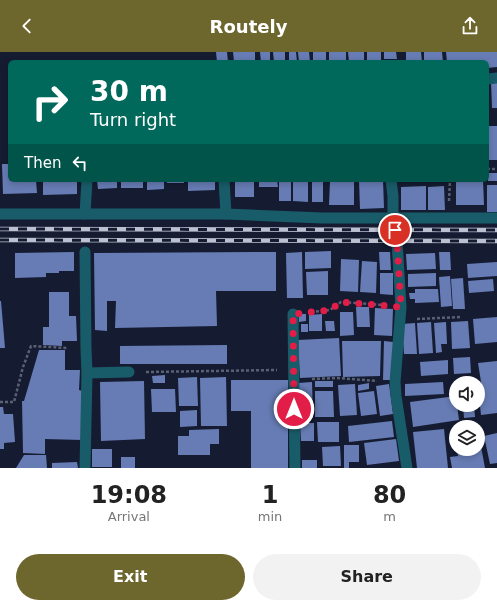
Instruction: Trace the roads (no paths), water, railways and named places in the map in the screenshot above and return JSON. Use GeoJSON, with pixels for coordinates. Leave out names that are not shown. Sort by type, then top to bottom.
{"type":"FeatureCollection","features":[{"type":"Feature","properties":{"kind":"street"},"geometry":{"type":"LineString","coordinates":[[85,214],[87,182]]}},
{"type":"Feature","properties":{"kind":"street"},"geometry":{"type":"LineString","coordinates":[[224,182],[226,214]]}},
{"type":"Feature","properties":{"kind":"street"},"geometry":{"type":"LineString","coordinates":[[391,182],[401,307],[395,382],[408,468]]}},
{"type":"Feature","properties":{"kind":"street"},"geometry":{"type":"LineString","coordinates":[[0,214],[226,214],[322,218],[497,218]]}},
{"type":"Feature","properties":{"kind":"street"},"geometry":{"type":"LineString","coordinates":[[85,252],[87,373],[85,468]]}},
{"type":"Feature","properties":{"kind":"street"},"geometry":{"type":"LineString","coordinates":[[293,314],[294,468]]}},
{"type":"Feature","properties":{"kind":"street"},"geometry":{"type":"LineString","coordinates":[[87,373],[129,372]]}},
{"type":"Feature","properties":{"kind":"railway"},"geometry":{"type":"LineString","coordinates":[[0,229],[497,230]]}},
{"type":"Feature","properties":{"kind":"railway"},"geometry":{"type":"LineString","coordinates":[[0,240],[497,241]]}}]}
